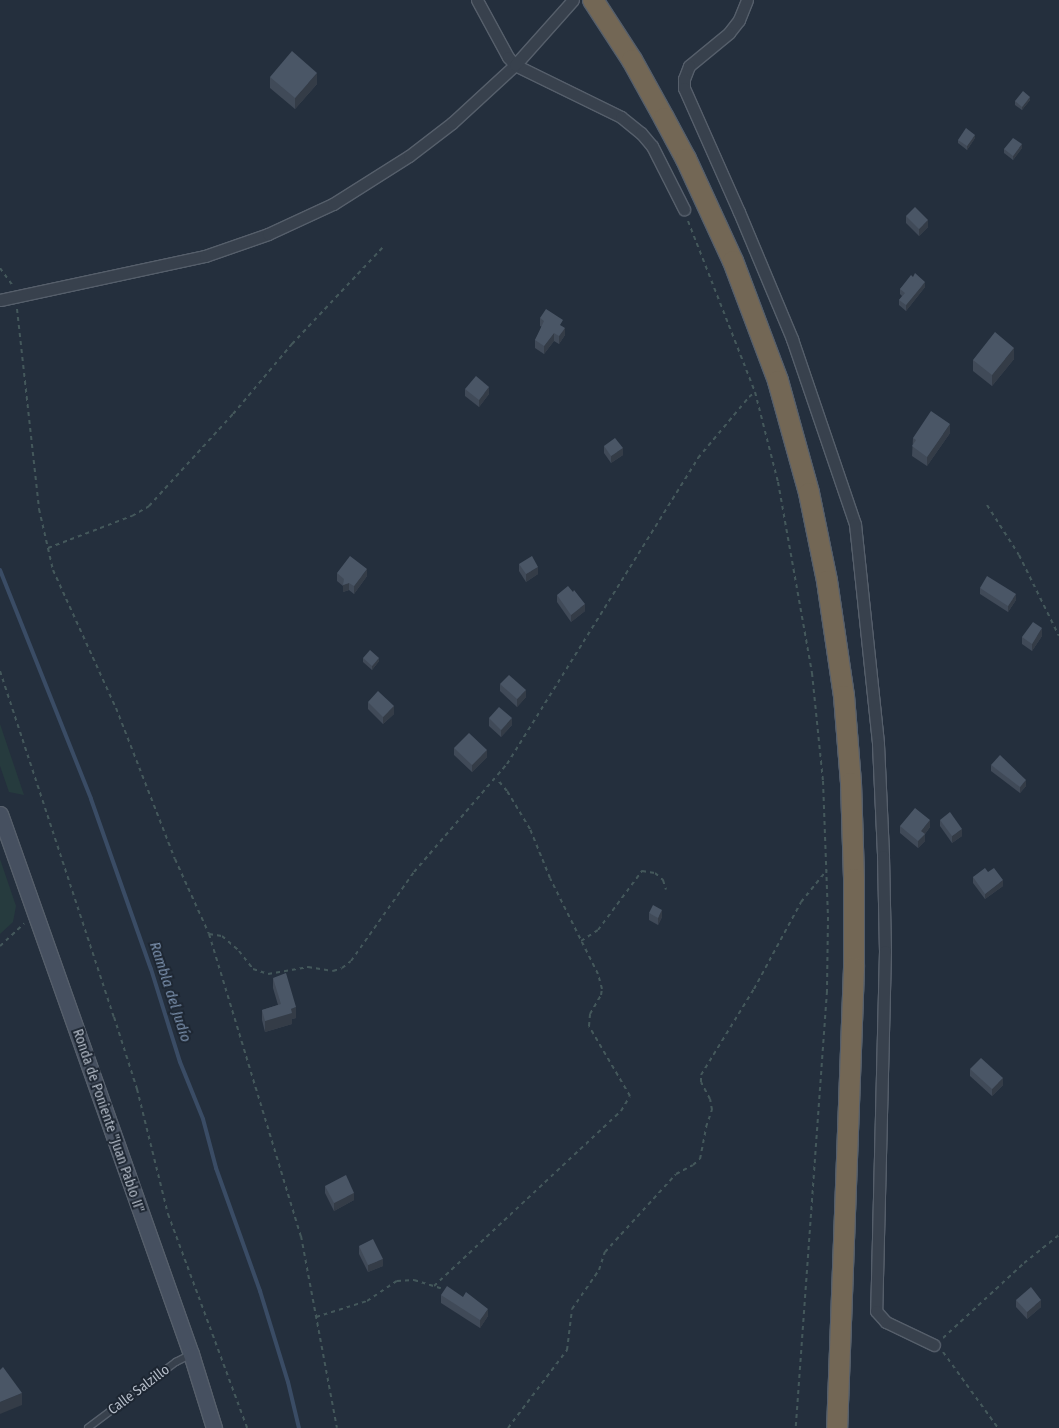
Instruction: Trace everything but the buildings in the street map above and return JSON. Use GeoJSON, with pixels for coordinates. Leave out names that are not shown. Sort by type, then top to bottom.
{"type":"FeatureCollection","features":[{"type":"Feature","properties":{"kind":"highway"},"geometry":{"type":"LineString","coordinates":[[593,0],[664,118],[686,159],[733,261],[783,399],[809,493],[827,581],[845,704],[851,783],[854,889],[854,968],[838,1428]]}},
{"type":"Feature","properties":{"kind":"main road","name":"Ronda de Poniente \"Juan Pablo II\""},"geometry":{"type":"LineString","coordinates":[[1,822],[190,1354],[214,1428]]}},
{"type":"Feature","properties":{"kind":"street"},"geometry":{"type":"LineString","coordinates":[[477,0],[508,57],[516,65],[621,117],[641,133],[652,146],[684,209]]}},
{"type":"Feature","properties":{"kind":"street"},"geometry":{"type":"LineString","coordinates":[[0,300],[205,256],[268,234],[339,201],[409,156],[452,123],[516,65],[573,0]]}},
{"type":"Feature","properties":{"kind":"street"},"geometry":{"type":"LineString","coordinates":[[747,0],[739,20],[729,33],[689,66],[684,79],[684,88],[740,212],[792,339],[855,524],[878,744],[883,856],[885,951],[876,1311],[886,1322],[934,1346]]}},
{"type":"Feature","properties":{"kind":"lane","name":"Calle Salzillo"},"geometry":{"type":"LineString","coordinates":[[93,1427],[176,1362],[190,1354]]}},
{"type":"Feature","properties":{"kind":"path"},"geometry":{"type":"LineString","coordinates":[[684,209],[755,392],[778,482],[812,673],[823,781],[827,870],[827,991],[796,1428]]}},
{"type":"Feature","properties":{"kind":"path"},"geometry":{"type":"LineString","coordinates":[[47,548],[132,516],[149,506],[233,414],[292,344],[382,248]]}},
{"type":"Feature","properties":{"kind":"path"},"geometry":{"type":"LineString","coordinates":[[0,268],[19,296],[17,311],[39,509],[53,570],[116,708],[174,859],[209,934],[300,1236],[337,1428]]}},
{"type":"Feature","properties":{"kind":"path"},"geometry":{"type":"LineString","coordinates":[[209,934],[217,933],[227,940],[253,969],[263,973],[275,974],[308,967],[333,972],[351,961],[414,872],[496,778],[698,458],[720,430],[755,392]]}},
{"type":"Feature","properties":{"kind":"path"},"geometry":{"type":"LineString","coordinates":[[987,505],[1019,554],[1059,636]]}},
{"type":"Feature","properties":{"kind":"path"},"geometry":{"type":"LineString","coordinates":[[0,671],[137,1090],[168,1214],[247,1428]]}},
{"type":"Feature","properties":{"kind":"path"},"geometry":{"type":"LineString","coordinates":[[434,1286],[621,1111],[629,1100],[628,1090],[588,1026],[588,1020],[602,989],[598,974],[544,866],[530,829],[507,791],[496,778]]}},
{"type":"Feature","properties":{"kind":"path"},"geometry":{"type":"LineString","coordinates":[[508,1428],[567,1350],[572,1309],[599,1270],[605,1252],[644,1212],[676,1174],[700,1159],[712,1104],[701,1082],[701,1075],[754,989],[801,902],[827,870]]}},
{"type":"Feature","properties":{"kind":"path"},"geometry":{"type":"LineString","coordinates":[[582,940],[598,930],[642,871],[655,873],[663,880],[666,890]]}},
{"type":"Feature","properties":{"kind":"path"},"geometry":{"type":"LineString","coordinates":[[0,946],[35,914]]}},
{"type":"Feature","properties":{"kind":"path"},"geometry":{"type":"LineString","coordinates":[[998,1428],[945,1354],[934,1346],[1024,1263],[1059,1235]]}},
{"type":"Feature","properties":{"kind":"path"},"geometry":{"type":"LineString","coordinates":[[316,1317],[367,1300],[397,1281],[414,1280],[441,1288]]}},
{"type":"Feature","properties":{"kind":"green space"},"geometry":{"type":"Polygon","coordinates":[[[0,724],[24,795],[9,792],[0,766],[0,724]]]}},
{"type":"Feature","properties":{"kind":"green space"},"geometry":{"type":"Polygon","coordinates":[[[0,859],[16,906],[13,922],[0,934],[0,859]]]}},
{"type":"Feature","properties":{"kind":"waterway","name":"Rambla del Judío"},"geometry":{"type":"LineString","coordinates":[[0,570],[91,799],[151,969],[180,1062],[203,1119],[216,1168],[260,1291],[288,1382],[299,1428]]}}]}
